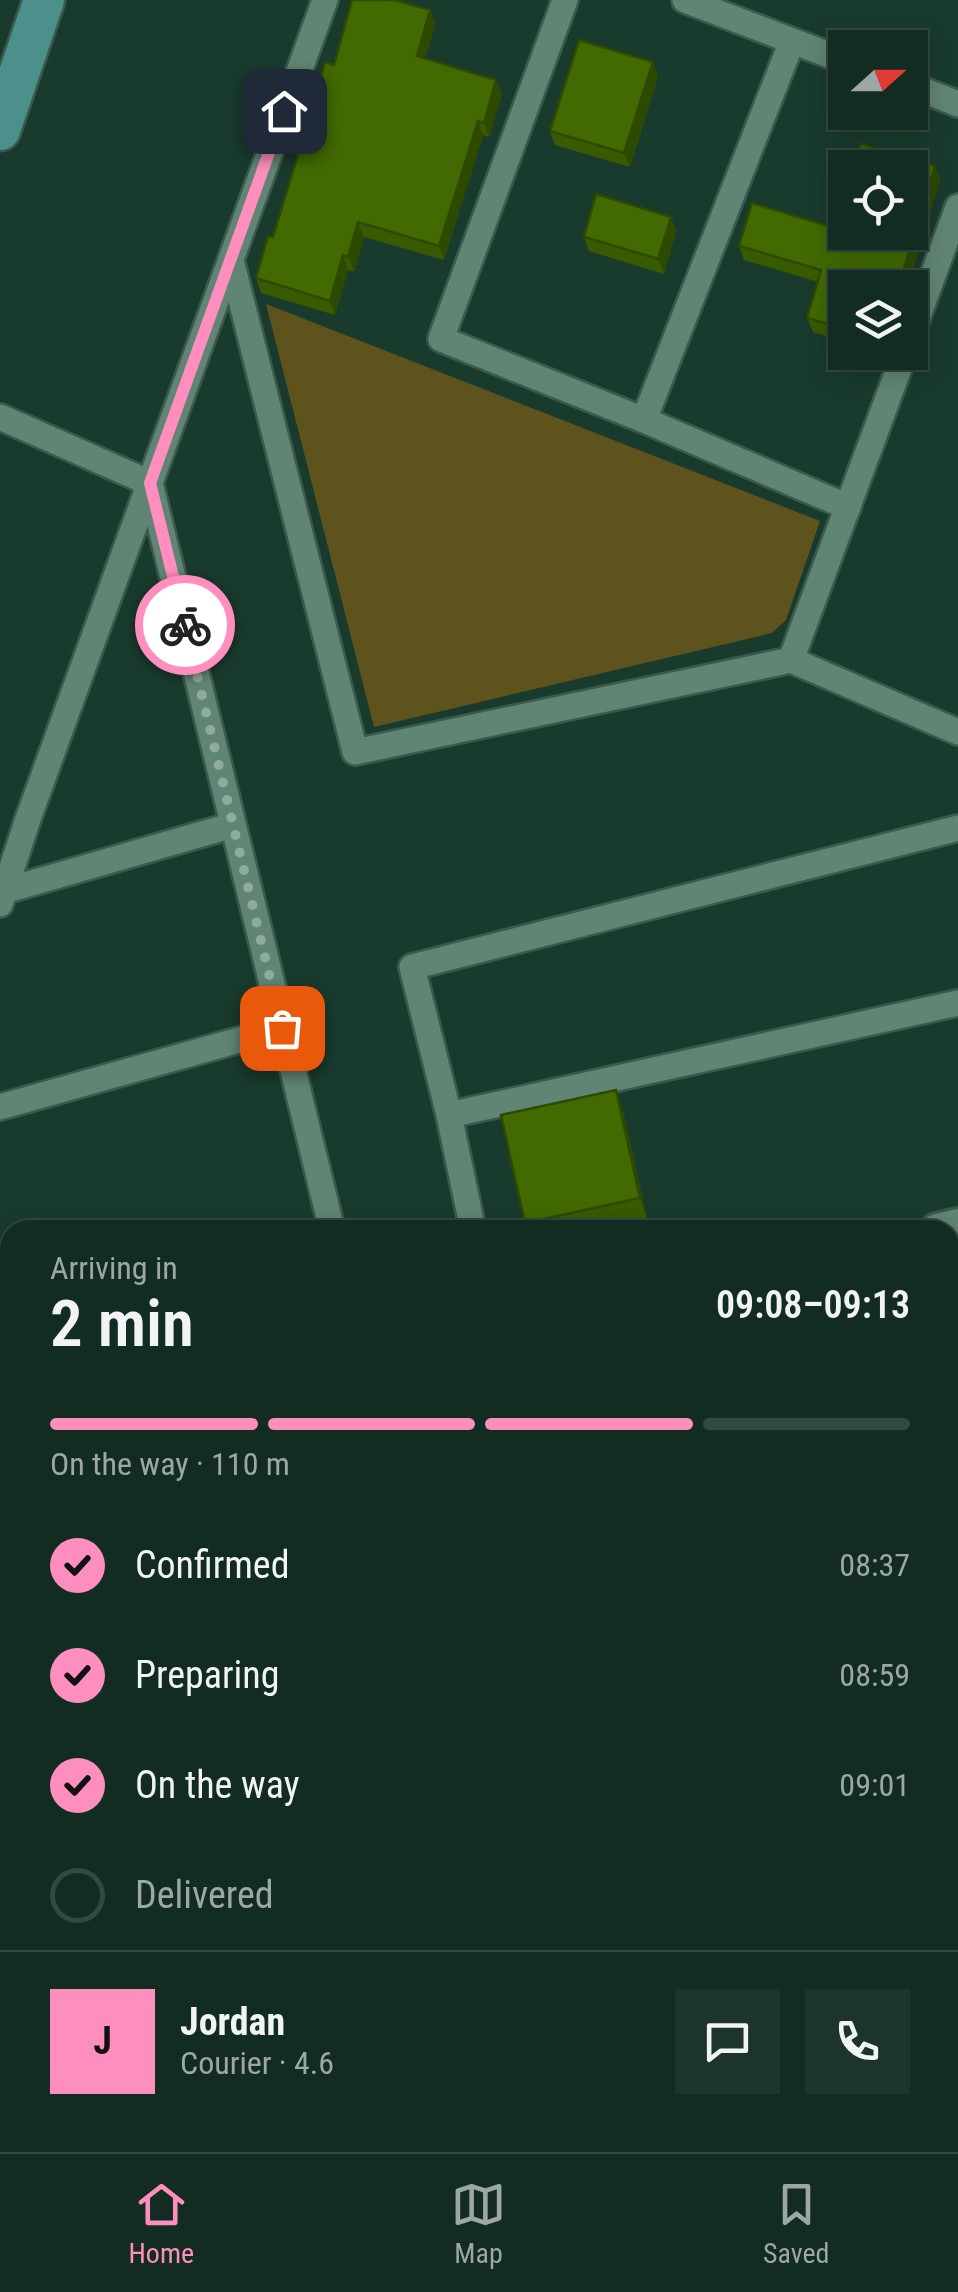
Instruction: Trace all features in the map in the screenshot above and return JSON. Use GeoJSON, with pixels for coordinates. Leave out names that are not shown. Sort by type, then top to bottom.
{"type":"FeatureCollection","features":[{"type":"Feature","properties":{"kind":"main road"},"geometry":{"type":"LineString","coordinates":[[0,130],[44,0]]}},
{"type":"Feature","properties":{"kind":"street"},"geometry":{"type":"LineString","coordinates":[[2,898],[324,0]]}},
{"type":"Feature","properties":{"kind":"street"},"geometry":{"type":"LineString","coordinates":[[564,0],[441,338],[848,507]]}},
{"type":"Feature","properties":{"kind":"street"},"geometry":{"type":"LineString","coordinates":[[686,0],[828,54]]}},
{"type":"Feature","properties":{"kind":"street"},"geometry":{"type":"LineString","coordinates":[[644,420],[792,40]]}},
{"type":"Feature","properties":{"kind":"street"},"geometry":{"type":"LineString","coordinates":[[928,93],[958,104]]}},
{"type":"Feature","properties":{"kind":"street"},"geometry":{"type":"LineString","coordinates":[[928,289],[958,207]]}},
{"type":"Feature","properties":{"kind":"street"},"geometry":{"type":"LineString","coordinates":[[231,260],[355,752],[791,660],[958,732]]}},
{"type":"Feature","properties":{"kind":"street"},"geometry":{"type":"LineString","coordinates":[[791,660],[897,370]]}},
{"type":"Feature","properties":{"kind":"street"},"geometry":{"type":"LineString","coordinates":[[0,417],[150,483]]}},
{"type":"Feature","properties":{"kind":"street"},"geometry":{"type":"LineString","coordinates":[[150,483],[328,1220]]}},
{"type":"Feature","properties":{"kind":"street"},"geometry":{"type":"LineString","coordinates":[[2,898],[233,824]]}},
{"type":"Feature","properties":{"kind":"street"},"geometry":{"type":"LineString","coordinates":[[471,1220],[412,968],[958,828]]}},
{"type":"Feature","properties":{"kind":"street"},"geometry":{"type":"LineString","coordinates":[[449,1115],[958,1003]]}},
{"type":"Feature","properties":{"kind":"street"},"geometry":{"type":"LineString","coordinates":[[0,1107],[282,1028]]}},
{"type":"Feature","properties":{"kind":"shaded area"},"geometry":{"type":"Polygon","coordinates":[[[266,304],[820,521],[786,620],[772,633],[374,727],[266,304]]]}},
{"type":"Feature","properties":{"kind":"building"},"geometry":{"type":"Polygon","coordinates":[[[352,0],[395,0],[430,10],[417,56],[496,80],[484,123],[478,121],[439,246],[358,222],[348,257],[343,255],[330,301],[256,278],[268,236],[273,237],[308,110],[311,111],[325,62],[334,65],[352,0]]]}},
{"type":"Feature","properties":{"kind":"building"},"geometry":{"type":"Polygon","coordinates":[[[579,40],[653,62],[624,153],[550,131],[579,40]]]}},
{"type":"Feature","properties":{"kind":"building"},"geometry":{"type":"Polygon","coordinates":[[[861,144],[881,150],[859,150],[861,144]]]}},
{"type":"Feature","properties":{"kind":"building"},"geometry":{"type":"Polygon","coordinates":[[[928,164],[935,166],[928,189],[928,164]]]}},
{"type":"Feature","properties":{"kind":"building"},"geometry":{"type":"Polygon","coordinates":[[[596,194],[671,217],[658,259],[584,237],[596,194]]]}},
{"type":"Feature","properties":{"kind":"building"},"geometry":{"type":"Polygon","coordinates":[[[752,203],[828,226],[828,250],[910,250],[903,270],[828,270],[828,324],[807,318],[821,270],[739,246],[752,203]]]}},
{"type":"Feature","properties":{"kind":"building"},"geometry":{"type":"Polygon","coordinates":[[[616,1090],[640,1198],[524,1220],[501,1115],[616,1090]]]}},
{"type":"Feature","properties":{"kind":"way so far"},"geometry":{"type":"LineString","coordinates":[[185,625],[282,1028]]}},
{"type":"Feature","properties":{"kind":"route"},"geometry":{"type":"LineString","coordinates":[[185,625],[150,483],[284,111]]}}]}
